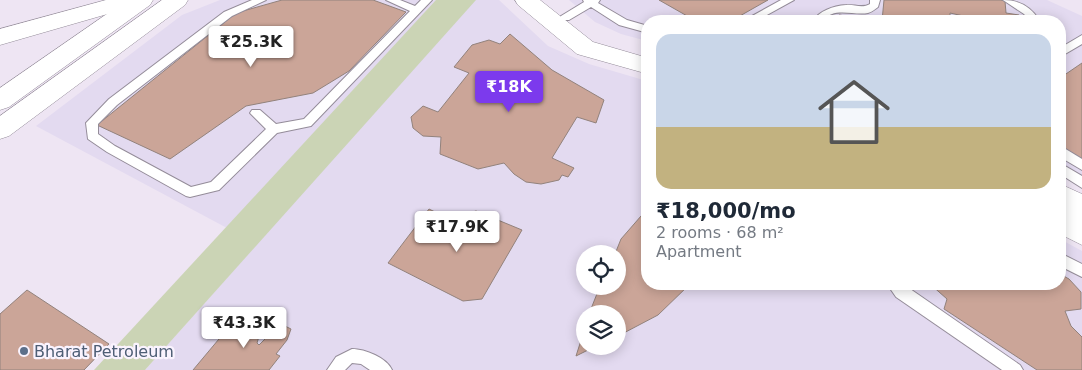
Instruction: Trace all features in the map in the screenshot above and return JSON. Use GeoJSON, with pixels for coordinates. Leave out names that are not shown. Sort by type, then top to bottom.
{"type":"FeatureCollection","features":[{"type":"Feature","properties":{"kind":"street"},"geometry":{"type":"LineString","coordinates":[[0,24],[88,0]]}},
{"type":"Feature","properties":{"kind":"street"},"geometry":{"type":"LineString","coordinates":[[0,130],[177,0]]}},
{"type":"Feature","properties":{"kind":"street"},"geometry":{"type":"LineString","coordinates":[[526,0],[585,48],[641,64]]}},
{"type":"Feature","properties":{"kind":"street"},"geometry":{"type":"LineString","coordinates":[[545,0],[565,18],[598,34],[641,46]]}},
{"type":"Feature","properties":{"kind":"street"},"geometry":{"type":"LineString","coordinates":[[0,37],[110,6],[139,2]]}},
{"type":"Feature","properties":{"kind":"street"},"geometry":{"type":"LineString","coordinates":[[0,101],[139,2]]}},
{"type":"Feature","properties":{"kind":"street"},"geometry":{"type":"LineString","coordinates":[[1073,200],[1082,232]]}},
{"type":"Feature","properties":{"kind":"lane"},"geometry":{"type":"LineString","coordinates":[[261,0],[228,14],[113,102],[92,123],[92,136],[111,149],[190,192],[215,186],[274,129],[307,123],[427,0]]}},
{"type":"Feature","properties":{"kind":"lane"},"geometry":{"type":"LineString","coordinates":[[391,0],[416,10]]}},
{"type":"Feature","properties":{"kind":"lane"},"geometry":{"type":"LineString","coordinates":[[760,15],[789,0]]}},
{"type":"Feature","properties":{"kind":"lane"},"geometry":{"type":"LineString","coordinates":[[822,15],[845,8],[867,10],[875,5],[875,0]]}},
{"type":"Feature","properties":{"kind":"lane"},"geometry":{"type":"LineString","coordinates":[[1008,0],[1030,15]]}},
{"type":"Feature","properties":{"kind":"lane"},"geometry":{"type":"LineString","coordinates":[[565,18],[591,1],[611,18],[632,28],[641,29]]}},
{"type":"Feature","properties":{"kind":"lane"},"geometry":{"type":"LineString","coordinates":[[1066,48],[1082,39]]}},
{"type":"Feature","properties":{"kind":"lane"},"geometry":{"type":"LineString","coordinates":[[256,113],[274,129]]}},
{"type":"Feature","properties":{"kind":"lane"},"geometry":{"type":"LineString","coordinates":[[1066,154],[1082,165]]}},
{"type":"Feature","properties":{"kind":"lane"},"geometry":{"type":"LineString","coordinates":[[1066,183],[1073,200]]}},
{"type":"Feature","properties":{"kind":"lane"},"geometry":{"type":"LineString","coordinates":[[1066,262],[1082,271]]}},
{"type":"Feature","properties":{"kind":"lane"},"geometry":{"type":"LineString","coordinates":[[898,290],[1016,370]]}},
{"type":"Feature","properties":{"kind":"lane"},"geometry":{"type":"LineString","coordinates":[[335,370],[348,356],[354,355],[363,357],[384,370]]}},
{"type":"Feature","properties":{"kind":"shaded area"},"geometry":{"type":"Polygon","coordinates":[[[220,0],[499,0],[548,46],[589,64],[641,79],[641,290],[1066,290],[1066,242],[1082,251],[1082,370],[145,370],[257,244],[36,126],[182,15],[220,0]]]}},
{"type":"Feature","properties":{"kind":"shaded area"},"geometry":{"type":"Polygon","coordinates":[[[569,0],[1047,0],[1082,16],[1082,187],[1066,179],[1066,15],[641,15],[641,39],[621,34],[595,22],[569,0]]]}},
{"type":"Feature","properties":{"kind":"green space"},"geometry":{"type":"Polygon","coordinates":[[[436,0],[476,0],[145,370],[94,370],[436,0]]]}},
{"type":"Feature","properties":{"kind":"building"},"geometry":{"type":"Polygon","coordinates":[[[282,0],[373,0],[406,12],[349,71],[313,93],[246,106],[170,159],[97,125],[236,13],[282,0]]]}},
{"type":"Feature","properties":{"kind":"building"},"geometry":{"type":"Polygon","coordinates":[[[659,0],[768,0],[742,15],[685,15],[659,0]]]}},
{"type":"Feature","properties":{"kind":"building"},"geometry":{"type":"Polygon","coordinates":[[[884,0],[1000,0],[1005,1],[1006,13],[1019,15],[959,15],[950,13],[950,15],[883,15],[884,0]]]}},
{"type":"Feature","properties":{"kind":"building"},"geometry":{"type":"Polygon","coordinates":[[[510,34],[552,70],[604,100],[596,123],[577,117],[552,158],[574,168],[568,177],[562,175],[559,180],[541,184],[526,182],[514,174],[504,163],[478,169],[440,154],[441,137],[423,136],[413,128],[411,117],[423,106],[438,112],[469,73],[454,67],[472,45],[489,40],[500,44],[510,34]]]}},
{"type":"Feature","properties":{"kind":"building"},"geometry":{"type":"Polygon","coordinates":[[[1082,63],[1082,164],[1066,153],[1066,74],[1082,63]]]}},
{"type":"Feature","properties":{"kind":"building"},"geometry":{"type":"Polygon","coordinates":[[[429,209],[449,219],[476,211],[522,230],[482,299],[463,301],[388,263],[429,209]]]}},
{"type":"Feature","properties":{"kind":"building"},"geometry":{"type":"Polygon","coordinates":[[[641,216],[641,290],[684,290],[658,315],[626,332],[626,305],[593,305],[596,295],[626,295],[626,245],[619,245],[621,239],[641,216]]]}},
{"type":"Feature","properties":{"kind":"building"},"geometry":{"type":"Polygon","coordinates":[[[1066,277],[1081,292],[1081,309],[1065,311],[1071,326],[1082,337],[1082,370],[1037,370],[944,309],[947,299],[937,290],[1066,290],[1066,277]]]}},
{"type":"Feature","properties":{"kind":"building"},"geometry":{"type":"Polygon","coordinates":[[[27,290],[109,344],[84,370],[0,370],[0,314],[27,290]]]}},
{"type":"Feature","properties":{"kind":"building"},"geometry":{"type":"Polygon","coordinates":[[[243,320],[256,323],[260,333],[257,343],[259,345],[267,337],[273,338],[280,328],[285,326],[291,329],[287,340],[276,354],[280,356],[269,370],[193,370],[234,323],[243,320]]]}},
{"type":"Feature","properties":{"kind":"place","name":"Bharat Petroleum"},"geometry":{"type":"Point","coordinates":[24,351]}}]}
